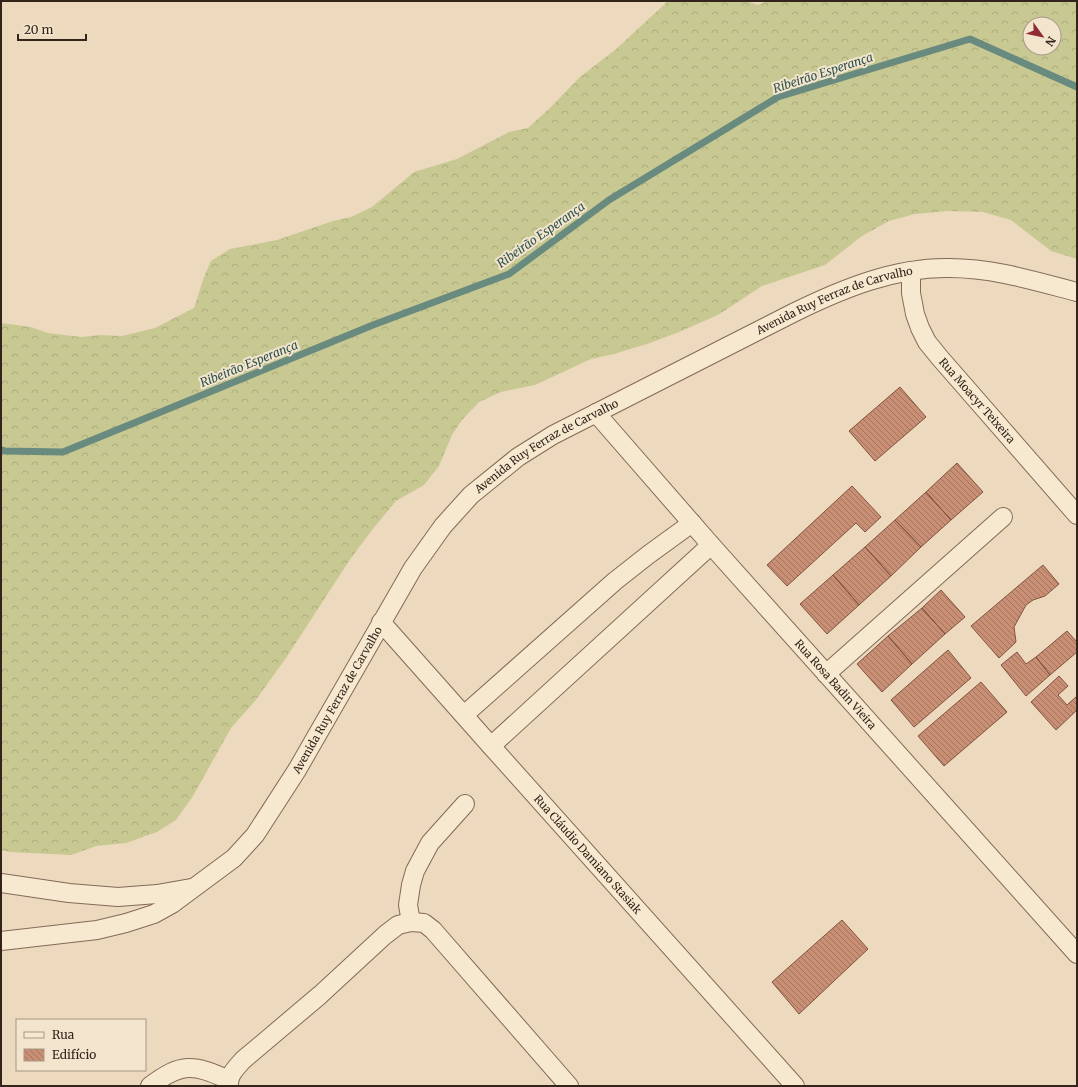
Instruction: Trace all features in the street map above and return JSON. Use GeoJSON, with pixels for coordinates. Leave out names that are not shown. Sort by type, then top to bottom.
{"type":"FeatureCollection","features":[{"type":"Feature","properties":{"kind":"street","name":"Avenida Ruy Ferraz de Carvalho"},"geometry":{"type":"LineString","coordinates":[[1,941],[98,930],[154,914],[172,904],[234,858],[255,835],[297,770],[413,568],[443,526],[471,495],[518,457],[553,435],[827,296],[864,283],[911,271],[948,268],[1004,274],[1077,292]]}},
{"type":"Feature","properties":{"kind":"street","name":"Rua Moacyr Teixeira"},"geometry":{"type":"LineString","coordinates":[[911,271],[911,293],[915,314],[927,342],[1077,515]]}},
{"type":"Feature","properties":{"kind":"street","name":"Rua Rosa Badin Vieira"},"geometry":{"type":"LineString","coordinates":[[596,413],[711,545],[1077,954]]}},
{"type":"Feature","properties":{"kind":"street"},"geometry":{"type":"LineString","coordinates":[[826,674],[1003,517]]}},
{"type":"Feature","properties":{"kind":"street"},"geometry":{"type":"LineString","coordinates":[[464,715],[615,581],[692,523]]}},
{"type":"Feature","properties":{"kind":"street"},"geometry":{"type":"LineString","coordinates":[[491,746],[711,545]]}},
{"type":"Feature","properties":{"kind":"street","name":"Rua Cláudio Damiano Stasiak"},"geometry":{"type":"LineString","coordinates":[[382,622],[795,1086]]}},
{"type":"Feature","properties":{"kind":"street"},"geometry":{"type":"LineString","coordinates":[[411,922],[408,905],[415,871],[430,843],[465,804]]}},
{"type":"Feature","properties":{"kind":"street"},"geometry":{"type":"LineString","coordinates":[[1,883],[69,893],[118,896],[157,894],[194,887]]}},
{"type":"Feature","properties":{"kind":"street"},"geometry":{"type":"LineString","coordinates":[[150,1086],[175,1070],[187,1068],[204,1070],[229,1083],[234,1069],[243,1060],[320,995],[385,935],[398,925],[411,922],[424,923],[433,930],[569,1086]]}},
{"type":"Feature","properties":{"kind":"green space"},"geometry":{"type":"Polygon","coordinates":[[[668,1],[746,1],[758,5],[767,1],[1077,1],[1077,259],[1051,251],[1011,220],[983,212],[948,211],[915,214],[889,221],[862,236],[825,265],[762,286],[718,315],[679,332],[650,343],[591,359],[535,385],[501,392],[479,402],[462,420],[452,435],[439,466],[424,485],[396,501],[349,561],[286,658],[255,701],[231,728],[193,796],[176,820],[157,832],[126,843],[96,846],[71,855],[10,852],[1,850],[1,323],[31,327],[48,333],[81,337],[100,335],[122,336],[155,328],[194,308],[211,261],[230,249],[277,240],[333,221],[351,217],[372,207],[414,172],[457,159],[509,132],[528,128],[580,77],[615,50],[668,1]]]}},
{"type":"Feature","properties":{"kind":"building"},"geometry":{"type":"Polygon","coordinates":[[[900,387],[926,417],[875,461],[849,431],[900,387]]]}},
{"type":"Feature","properties":{"kind":"building"},"geometry":{"type":"Polygon","coordinates":[[[957,463],[983,492],[951,520],[926,492],[957,463]]]}},
{"type":"Feature","properties":{"kind":"building"},"geometry":{"type":"Polygon","coordinates":[[[852,486],[881,517],[865,532],[856,523],[787,586],[767,565],[852,486]]]}},
{"type":"Feature","properties":{"kind":"building"},"geometry":{"type":"Polygon","coordinates":[[[926,492],[951,520],[921,547],[895,520],[926,492]]]}},
{"type":"Feature","properties":{"kind":"building"},"geometry":{"type":"Polygon","coordinates":[[[895,520],[921,547],[891,576],[865,547],[895,520]]]}},
{"type":"Feature","properties":{"kind":"building"},"geometry":{"type":"Polygon","coordinates":[[[865,547],[891,576],[859,605],[833,575],[865,547]]]}},
{"type":"Feature","properties":{"kind":"building"},"geometry":{"type":"Polygon","coordinates":[[[1043,565],[1059,584],[1045,596],[1033,600],[1026,605],[1014,627],[1016,642],[999,658],[971,626],[1043,565]]]}},
{"type":"Feature","properties":{"kind":"building"},"geometry":{"type":"Polygon","coordinates":[[[833,575],[859,605],[827,634],[800,604],[833,575]]]}},
{"type":"Feature","properties":{"kind":"building"},"geometry":{"type":"Polygon","coordinates":[[[941,590],[965,617],[945,634],[922,608],[941,590]]]}},
{"type":"Feature","properties":{"kind":"building"},"geometry":{"type":"Polygon","coordinates":[[[922,608],[945,634],[912,664],[888,636],[922,608]]]}},
{"type":"Feature","properties":{"kind":"building"},"geometry":{"type":"Polygon","coordinates":[[[1067,631],[1077,642],[1077,652],[1050,675],[1036,657],[1067,631]]]}},
{"type":"Feature","properties":{"kind":"building"},"geometry":{"type":"Polygon","coordinates":[[[888,636],[912,664],[882,692],[857,664],[888,636]]]}},
{"type":"Feature","properties":{"kind":"building"},"geometry":{"type":"Polygon","coordinates":[[[948,650],[971,678],[914,727],[891,700],[948,650]]]}},
{"type":"Feature","properties":{"kind":"building"},"geometry":{"type":"Polygon","coordinates":[[[1017,652],[1026,664],[1036,657],[1050,675],[1026,696],[1001,665],[1017,652]]]}},
{"type":"Feature","properties":{"kind":"building"},"geometry":{"type":"Polygon","coordinates":[[[1059,676],[1068,686],[1058,695],[1067,705],[1077,696],[1077,710],[1056,730],[1031,702],[1059,676]]]}},
{"type":"Feature","properties":{"kind":"building"},"geometry":{"type":"Polygon","coordinates":[[[981,682],[1007,712],[944,766],[918,736],[981,682]]]}},
{"type":"Feature","properties":{"kind":"building"},"geometry":{"type":"Polygon","coordinates":[[[842,920],[868,949],[799,1014],[772,982],[842,920]]]}},
{"type":"Feature","properties":{"kind":"waterway","name":"Ribeirão Esperança"},"geometry":{"type":"LineString","coordinates":[[1,450],[63,452],[373,325],[509,274],[609,200],[778,97],[970,39],[1077,87]]}}]}
